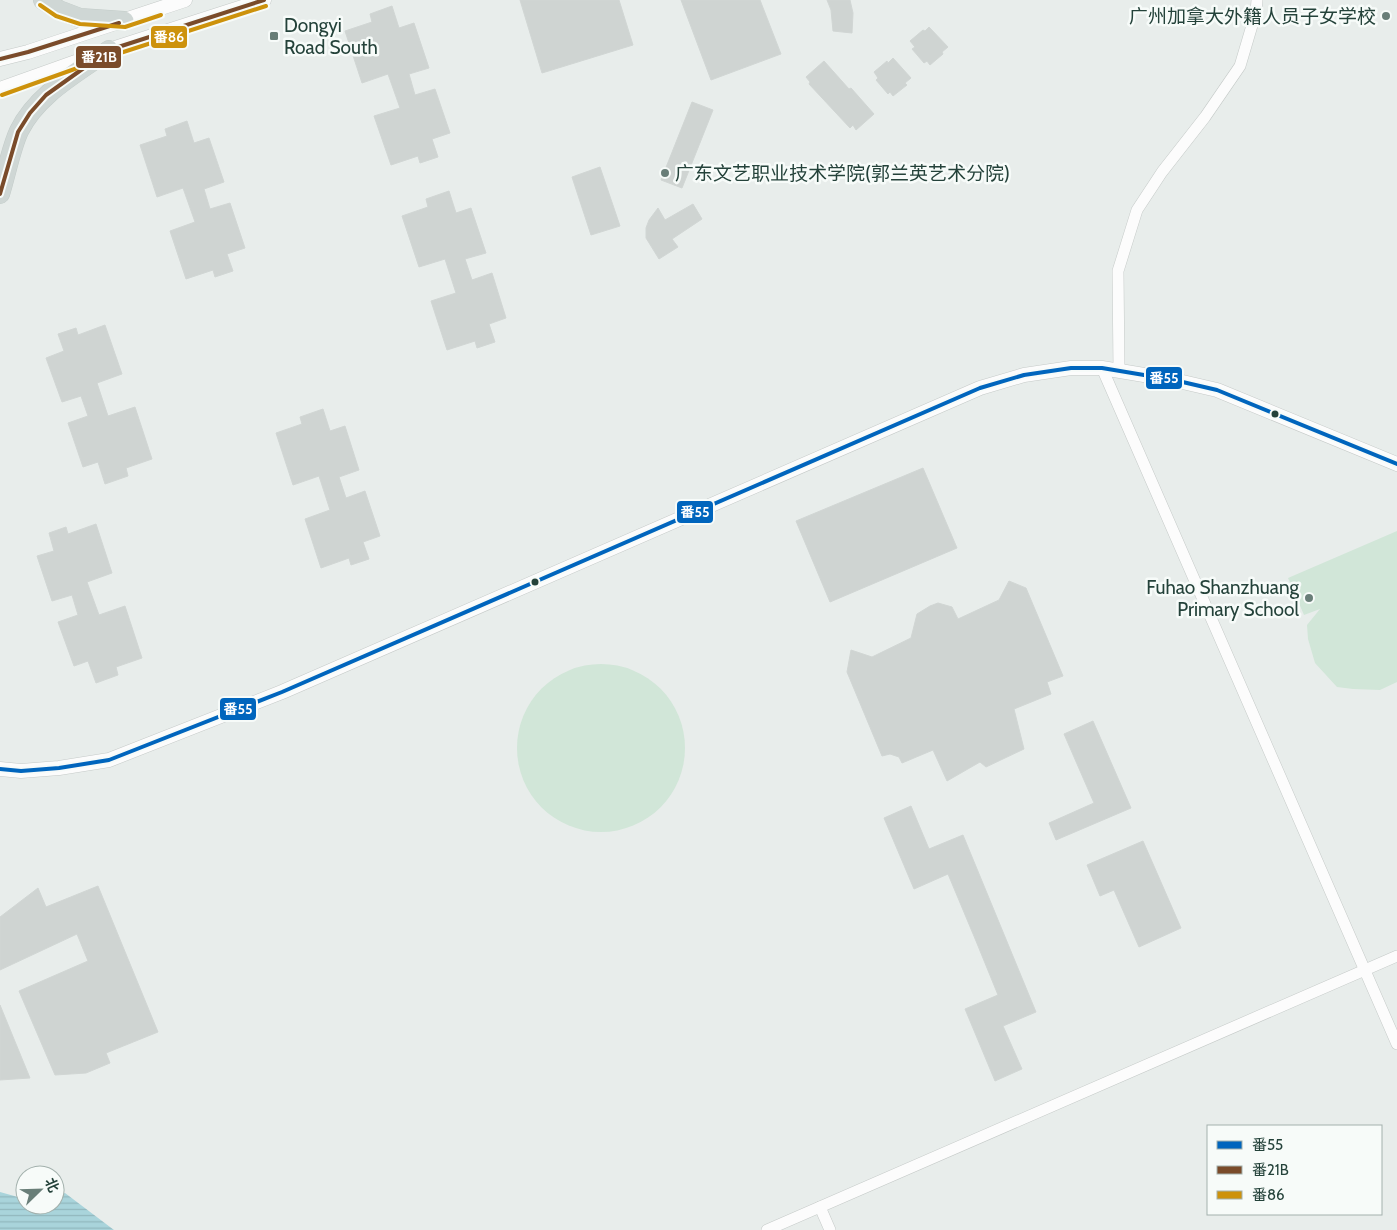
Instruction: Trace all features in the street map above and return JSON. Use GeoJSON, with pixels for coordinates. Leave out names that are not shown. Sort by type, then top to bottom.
{"type":"FeatureCollection","features":[{"type":"Feature","properties":{"kind":"main road"},"geometry":{"type":"LineString","coordinates":[[43,0],[59,10],[80,18],[124,21]]}},
{"type":"Feature","properties":{"kind":"main road"},"geometry":{"type":"LineString","coordinates":[[0,194],[18,132],[30,112],[46,95],[109,50]]}},
{"type":"Feature","properties":{"kind":"street"},"geometry":{"type":"LineString","coordinates":[[0,59],[28,52],[185,0]]}},
{"type":"Feature","properties":{"kind":"street"},"geometry":{"type":"LineString","coordinates":[[0,89],[109,50],[264,0]]}},
{"type":"Feature","properties":{"kind":"street"},"geometry":{"type":"LineString","coordinates":[[1119,371],[1118,271],[1137,210],[1162,172],[1205,117],[1240,66],[1256,12],[1257,0]]}},
{"type":"Feature","properties":{"kind":"street"},"geometry":{"type":"LineString","coordinates":[[1102,368],[1397,1044]]}},
{"type":"Feature","properties":{"kind":"street"},"geometry":{"type":"LineString","coordinates":[[0,768],[21,771],[60,768],[109,760],[282,692],[980,388],[1024,375],[1045,371],[1102,368],[1174,380],[1217,390],[1397,464]]}},
{"type":"Feature","properties":{"kind":"street"},"geometry":{"type":"LineString","coordinates":[[767,1230],[1397,956]]}},
{"type":"Feature","properties":{"kind":"street"},"geometry":{"type":"LineString","coordinates":[[820,1207],[830,1230]]}},
{"type":"Feature","properties":{"kind":"green space"},"geometry":{"type":"Polygon","coordinates":[[[1397,531],[1397,682],[1380,690],[1337,687],[1315,663],[1308,639],[1307,625],[1320,609],[1304,615],[1288,578],[1397,531]]]}},
{"type":"Feature","properties":{"kind":"green space"},"geometry":{"type":"Polygon","coordinates":[[[593,664],[609,664],[641,674],[666,695],[679,716],[685,748],[679,780],[671,795],[654,813],[633,826],[609,832],[593,832],[569,826],[554,818],[531,795],[523,780],[517,756],[517,740],[523,716],[531,701],[554,678],[569,670],[593,664]]]}},
{"type":"Feature","properties":{"kind":"water"},"geometry":{"type":"Polygon","coordinates":[[[0,1192],[15,1196],[15,1215],[65,1215],[65,1193],[114,1230],[0,1230],[0,1192]]]}},
{"type":"Feature","properties":{"kind":"building"},"geometry":{"type":"Polygon","coordinates":[[[520,0],[619,0],[633,45],[542,73],[520,0]]]}},
{"type":"Feature","properties":{"kind":"building"},"geometry":{"type":"Polygon","coordinates":[[[681,0],[760,0],[781,54],[711,80],[681,0]]]}},
{"type":"Feature","properties":{"kind":"building"},"geometry":{"type":"Polygon","coordinates":[[[827,0],[850,0],[853,13],[852,33],[833,31],[831,10],[827,0]]]}},
{"type":"Feature","properties":{"kind":"building"},"geometry":{"type":"Polygon","coordinates":[[[392,6],[399,28],[414,23],[429,68],[409,74],[415,95],[435,89],[450,133],[432,139],[438,157],[420,163],[418,156],[391,165],[374,116],[400,108],[388,74],[362,83],[345,31],[372,22],[370,14],[392,6]]]}},
{"type":"Feature","properties":{"kind":"building"},"geometry":{"type":"Polygon","coordinates":[[[929,27],[948,47],[930,65],[927,61],[924,63],[912,49],[915,47],[910,41],[929,27]]]}},
{"type":"Feature","properties":{"kind":"building"},"geometry":{"type":"Polygon","coordinates":[[[893,58],[911,78],[905,83],[907,85],[893,96],[890,92],[888,94],[876,80],[878,78],[874,72],[893,58]]]}},
{"type":"Feature","properties":{"kind":"building"},"geometry":{"type":"Polygon","coordinates":[[[824,61],[874,114],[856,130],[853,125],[850,128],[809,84],[810,82],[806,77],[824,61]]]}},
{"type":"Feature","properties":{"kind":"building"},"geometry":{"type":"Polygon","coordinates":[[[692,102],[713,110],[682,188],[661,180],[692,102]]]}},
{"type":"Feature","properties":{"kind":"building"},"geometry":{"type":"Polygon","coordinates":[[[187,121],[194,143],[209,138],[224,182],[204,189],[210,209],[230,203],[245,248],[227,254],[233,271],[215,277],[213,270],[186,279],[170,231],[195,222],[183,188],[157,197],[140,145],[167,136],[165,129],[187,121]]]}},
{"type":"Feature","properties":{"kind":"building"},"geometry":{"type":"Polygon","coordinates":[[[600,167],[620,226],[591,235],[572,177],[600,167]]]}},
{"type":"Feature","properties":{"kind":"building"},"geometry":{"type":"Polygon","coordinates":[[[449,191],[456,213],[471,208],[486,253],[465,259],[472,280],[492,273],[506,318],[489,324],[495,342],[477,348],[475,341],[447,350],[431,301],[456,293],[445,259],[419,267],[402,216],[428,207],[426,199],[449,191]]]}},
{"type":"Feature","properties":{"kind":"building"},"geometry":{"type":"Polygon","coordinates":[[[693,204],[702,219],[672,239],[678,247],[659,259],[646,238],[646,228],[649,220],[658,208],[665,220],[693,204]]]}},
{"type":"Feature","properties":{"kind":"building"},"geometry":{"type":"Polygon","coordinates":[[[105,325],[122,374],[97,383],[108,416],[135,407],[152,459],[126,468],[128,476],[105,484],[98,462],[83,467],[68,423],[88,416],[81,396],[62,402],[46,358],[64,351],[58,334],[76,328],[78,335],[105,325]]]}},
{"type":"Feature","properties":{"kind":"building"},"geometry":{"type":"Polygon","coordinates":[[[323,409],[330,431],[345,426],[359,470],[339,477],[346,498],[365,491],[380,536],[363,542],[369,559],[351,565],[349,558],[321,568],[305,519],[330,510],[319,476],[293,485],[276,433],[302,424],[300,417],[323,409]]]}},
{"type":"Feature","properties":{"kind":"building"},"geometry":{"type":"Polygon","coordinates":[[[923,468],[957,548],[830,602],[796,521],[923,468]]]}},
{"type":"Feature","properties":{"kind":"building"},"geometry":{"type":"Polygon","coordinates":[[[96,524],[112,573],[87,582],[99,615],[125,606],[142,658],[116,667],[118,675],[96,683],[88,661],[74,666],[58,622],[78,615],[72,595],[52,601],[37,556],[54,551],[49,533],[66,527],[68,534],[96,524]]]}},
{"type":"Feature","properties":{"kind":"building"},"geometry":{"type":"Polygon","coordinates":[[[1009,581],[1026,588],[1063,676],[1047,682],[1051,694],[1014,709],[1024,749],[986,767],[980,762],[947,781],[933,750],[902,763],[899,757],[890,754],[882,756],[847,672],[851,650],[872,657],[911,638],[917,614],[930,606],[938,603],[952,607],[958,619],[999,600],[1009,581]]]}},
{"type":"Feature","properties":{"kind":"building"},"geometry":{"type":"Polygon","coordinates":[[[1093,721],[1131,808],[1056,840],[1049,823],[1094,803],[1064,734],[1093,721]]]}},
{"type":"Feature","properties":{"kind":"building"},"geometry":{"type":"Polygon","coordinates":[[[911,806],[929,849],[963,835],[1036,1012],[1003,1026],[1022,1069],[995,1081],[965,1009],[998,995],[948,874],[914,889],[884,818],[911,806]]]}},
{"type":"Feature","properties":{"kind":"building"},"geometry":{"type":"Polygon","coordinates":[[[1143,841],[1181,928],[1139,947],[1114,890],[1100,896],[1087,865],[1143,841]]]}},
{"type":"Feature","properties":{"kind":"building"},"geometry":{"type":"Polygon","coordinates":[[[98,886],[158,1032],[106,1053],[110,1063],[86,1073],[55,1075],[19,991],[88,961],[77,934],[0,970],[0,917],[38,888],[46,907],[98,886]]]}},
{"type":"Feature","properties":{"kind":"building"},"geometry":{"type":"Polygon","coordinates":[[[0,1005],[30,1078],[0,1080],[0,1005]]]}},
{"type":"Feature","properties":{"kind":"transit line","name":"番21B"},"geometry":{"type":"LineString","coordinates":[[0,194],[18,132],[30,113],[46,95],[109,50],[264,0]]}},
{"type":"Feature","properties":{"kind":"transit line","name":"番86"},"geometry":{"type":"LineString","coordinates":[[40,5],[56,16],[80,24],[125,27],[161,15]]}},
{"type":"Feature","properties":{"kind":"transit line","name":"番86"},"geometry":{"type":"LineString","coordinates":[[2,95],[111,56],[266,6]]}},
{"type":"Feature","properties":{"kind":"transit line","name":"番21B"},"geometry":{"type":"LineString","coordinates":[[0,59],[119,23]]}},
{"type":"Feature","properties":{"kind":"transit line","name":"番55"},"geometry":{"type":"LineString","coordinates":[[0,769],[21,771],[59,768],[109,760],[282,692],[980,388],[1024,375],[1071,368],[1102,368],[1174,380],[1217,390],[1397,464]]}},
{"type":"Feature","properties":{"kind":"place","name":"广州加拿大外籍人员子女学校"},"geometry":{"type":"Point","coordinates":[1386,16]}},
{"type":"Feature","properties":{"kind":"place","name":"Dongyi Road South"},"geometry":{"type":"Point","coordinates":[274,36]}},
{"type":"Feature","properties":{"kind":"place","name":"广东文艺职业技术学院(郭兰英艺术分院)"},"geometry":{"type":"Point","coordinates":[665,173]}},
{"type":"Feature","properties":{"kind":"place","name":"Fuhao Shanzhuang Primary School"},"geometry":{"type":"Point","coordinates":[1309,598]}}]}
